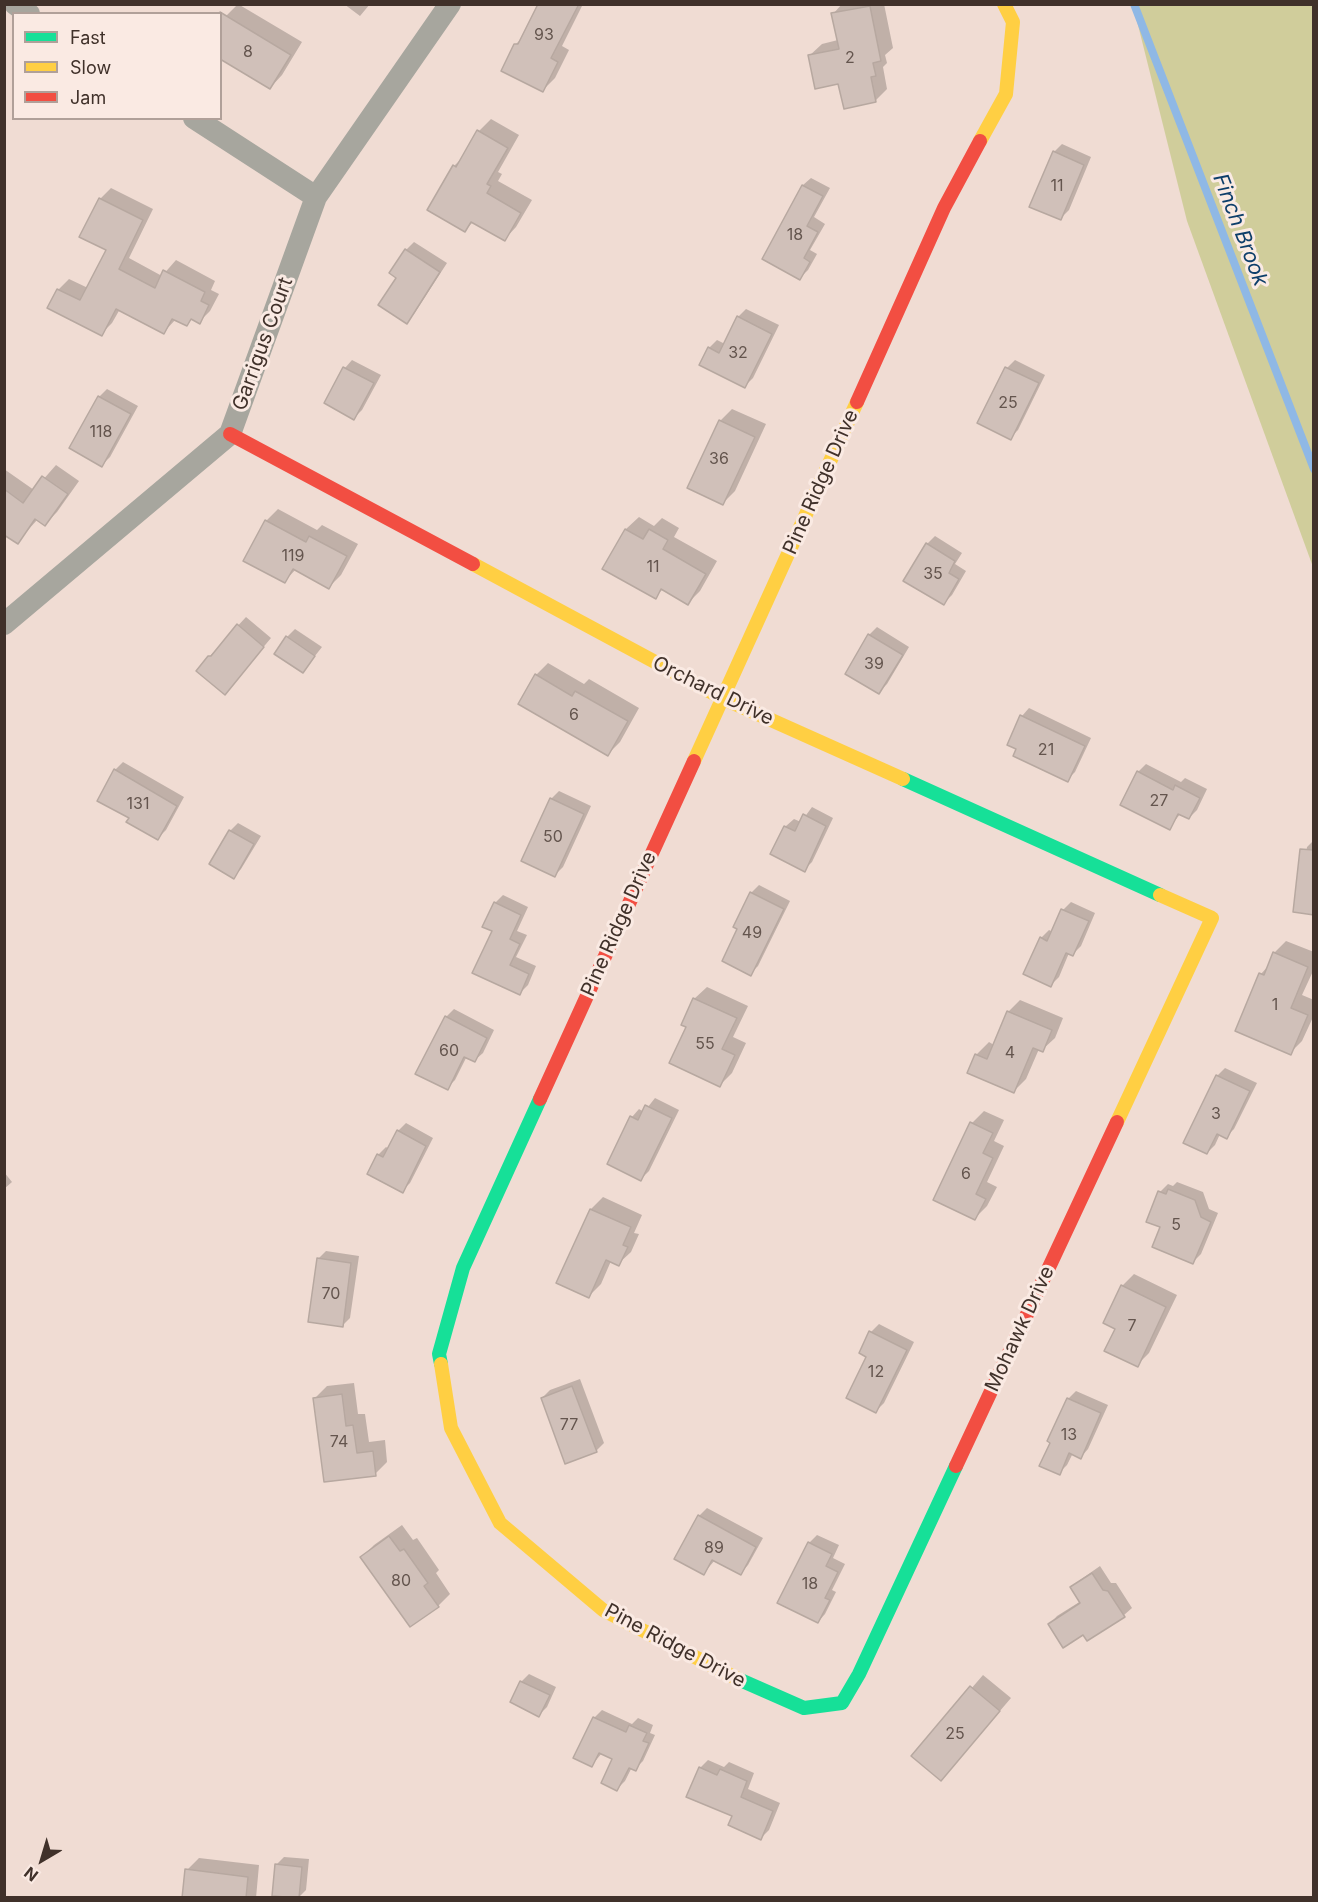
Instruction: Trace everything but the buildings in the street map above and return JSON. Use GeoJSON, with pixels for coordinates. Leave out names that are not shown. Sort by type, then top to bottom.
{"type":"FeatureCollection","features":[{"type":"Feature","properties":{"kind":"street","name":"Garrigus Court"},"geometry":{"type":"LineString","coordinates":[[4,624],[230,434],[316,197],[450,4]]}},
{"type":"Feature","properties":{"kind":"street","name":"Pine Ridge Drive"},"geometry":{"type":"LineString","coordinates":[[804,1708],[755,1688],[603,1610],[500,1523],[451,1428],[439,1354],[463,1268],[828,468],[944,208],[1006,94],[1013,22],[1004,4]]}},
{"type":"Feature","properties":{"kind":"street"},"geometry":{"type":"LineString","coordinates":[[197,120],[316,197]]}},
{"type":"Feature","properties":{"kind":"street","name":"Orchard Drive"},"geometry":{"type":"LineString","coordinates":[[230,434],[722,698],[1212,918]]}},
{"type":"Feature","properties":{"kind":"street","name":"Mohawk Drive"},"geometry":{"type":"LineString","coordinates":[[804,1708],[842,1704],[859,1674],[1212,918]]}},
{"type":"Feature","properties":{"kind":"shaded area"},"geometry":{"type":"Polygon","coordinates":[[[1133,5],[1313,5],[1313,567],[1187,221],[1133,5]]]}},
{"type":"Feature","properties":{"kind":"waterway","name":"Finch Brook"},"geometry":{"type":"LineString","coordinates":[[1134,4],[1314,469]]}},
{"type":"Feature","properties":{"kind":"traffic: fast"},"geometry":{"type":"LineString","coordinates":[[903,779],[1160,895]]}},
{"type":"Feature","properties":{"kind":"traffic: fast"},"geometry":{"type":"LineString","coordinates":[[441,1364],[439,1354],[463,1268],[540,1099]]}},
{"type":"Feature","properties":{"kind":"traffic: fast"},"geometry":{"type":"LineString","coordinates":[[738,1679],[804,1708],[842,1703],[859,1674],[956,1466]]}},
{"type":"Feature","properties":{"kind":"traffic: slow"},"geometry":{"type":"LineString","coordinates":[[980,141],[1006,94],[1013,22],[1004,4]]}},
{"type":"Feature","properties":{"kind":"traffic: slow"},"geometry":{"type":"LineString","coordinates":[[694,761],[857,402]]}},
{"type":"Feature","properties":{"kind":"traffic: slow"},"geometry":{"type":"LineString","coordinates":[[473,564],[722,698],[903,779]]}},
{"type":"Feature","properties":{"kind":"traffic: slow"},"geometry":{"type":"LineString","coordinates":[[1117,1122],[1212,918],[1160,895]]}},
{"type":"Feature","properties":{"kind":"traffic: slow"},"geometry":{"type":"LineString","coordinates":[[441,1364],[451,1428],[500,1523],[603,1610],[738,1679]]}},
{"type":"Feature","properties":{"kind":"traffic: jam"},"geometry":{"type":"LineString","coordinates":[[857,402],[944,208],[980,141]]}},
{"type":"Feature","properties":{"kind":"traffic: jam"},"geometry":{"type":"LineString","coordinates":[[230,434],[473,564]]}},
{"type":"Feature","properties":{"kind":"traffic: jam"},"geometry":{"type":"LineString","coordinates":[[540,1099],[694,761]]}},
{"type":"Feature","properties":{"kind":"traffic: jam"},"geometry":{"type":"LineString","coordinates":[[956,1466],[1117,1122]]}}]}
